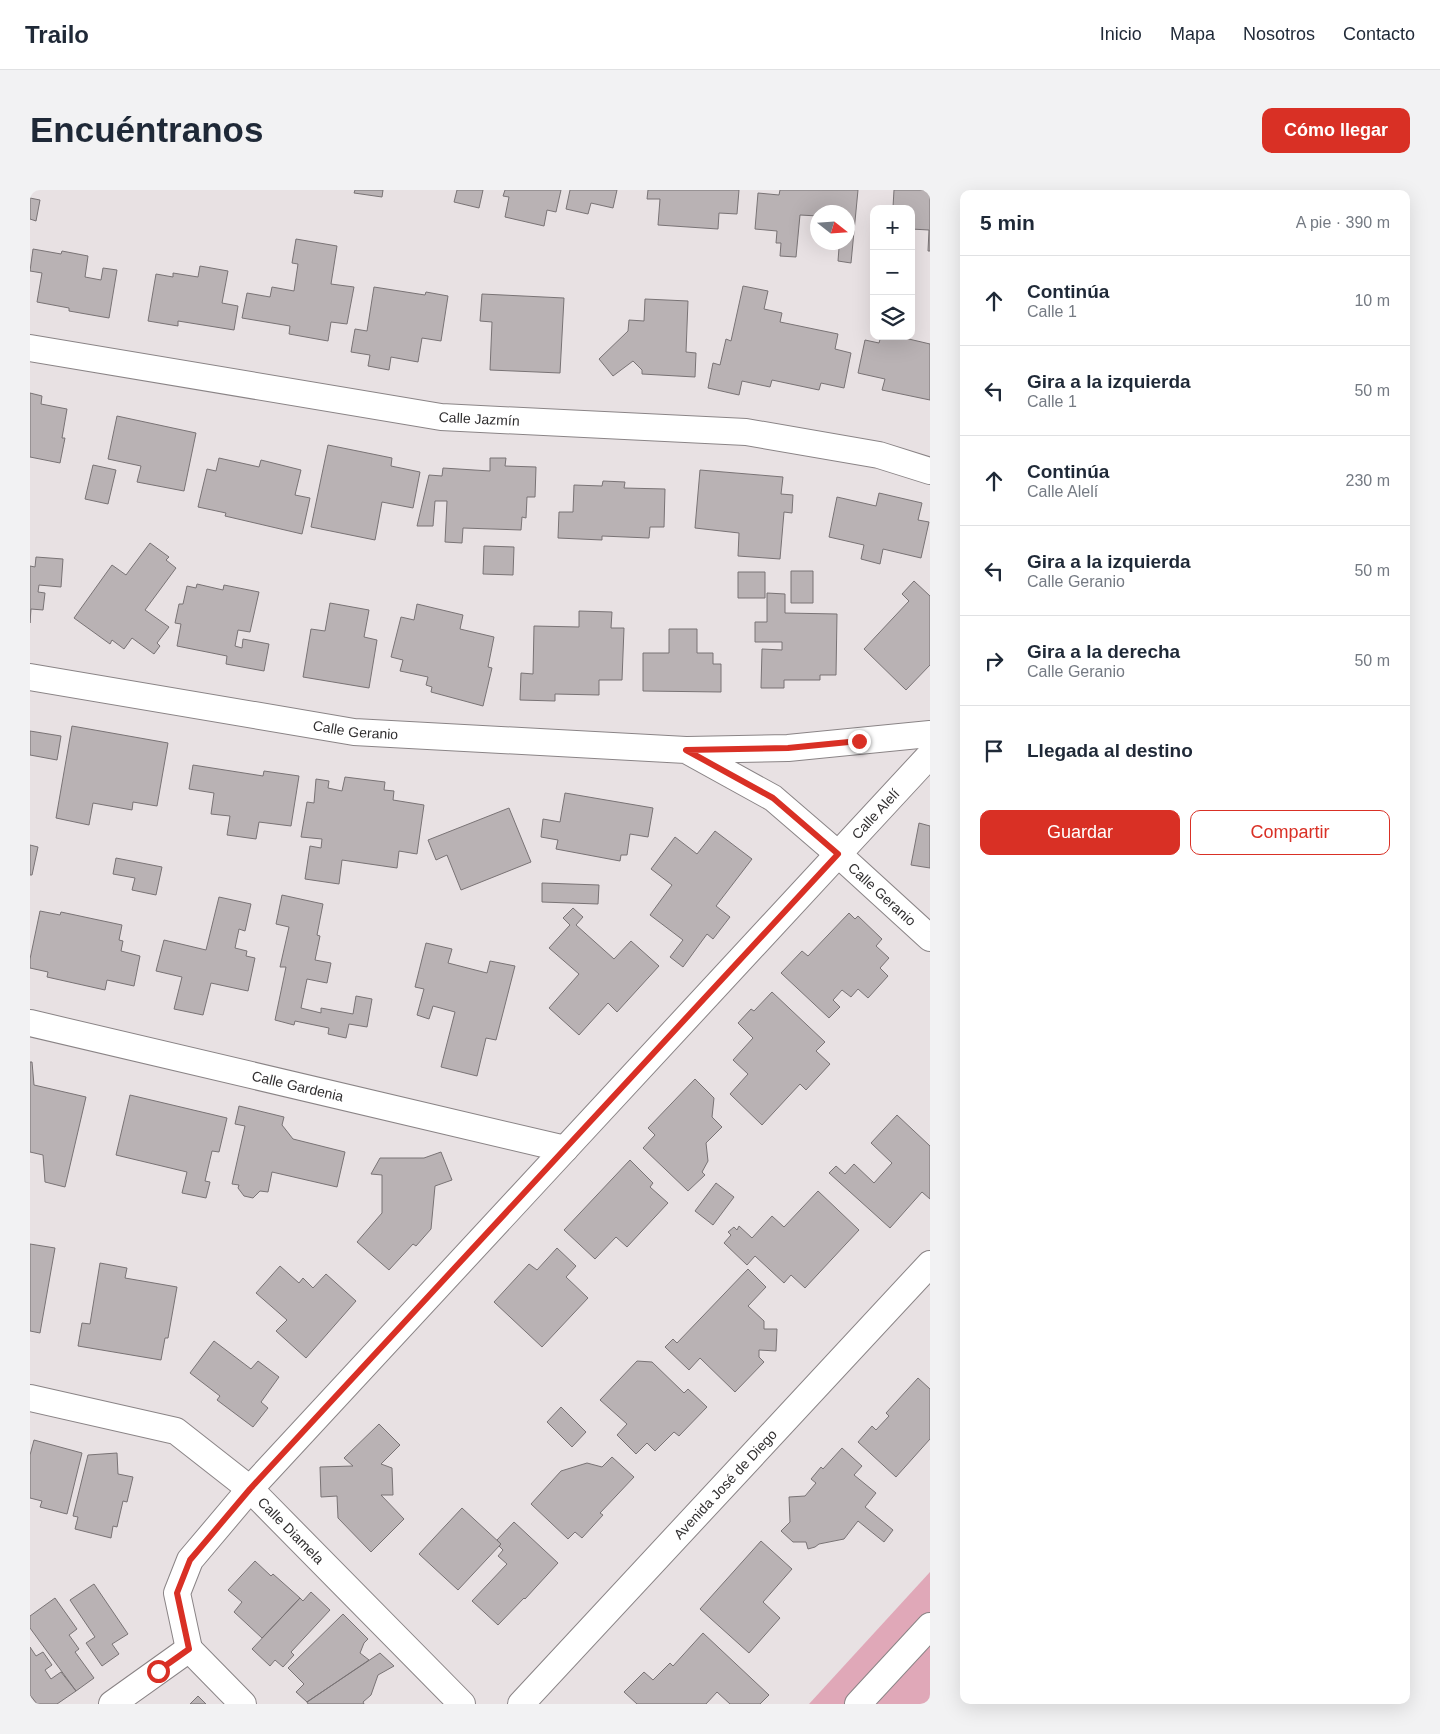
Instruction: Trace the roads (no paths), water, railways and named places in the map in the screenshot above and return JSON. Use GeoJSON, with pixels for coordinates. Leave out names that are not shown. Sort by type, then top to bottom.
{"type":"FeatureCollection","features":[{"type":"Feature","properties":{"kind":"street","name":"Calle Jazmín"},"geometry":{"type":"LineString","coordinates":[[30,348],[441,417],[746,432],[879,454],[930,471]]}},
{"type":"Feature","properties":{"kind":"street","name":"Calle Geranio"},"geometry":{"type":"LineString","coordinates":[[30,676],[354,732],[686,750],[788,748],[930,734]]}},
{"type":"Feature","properties":{"kind":"street","name":"Calle Geranio"},"geometry":{"type":"LineString","coordinates":[[686,750],[773,798],[930,938]]}},
{"type":"Feature","properties":{"kind":"street","name":"Calle Alelí"},"geometry":{"type":"LineString","coordinates":[[189,1649],[177,1593],[190,1560],[250,1489],[930,755]]}},
{"type":"Feature","properties":{"kind":"street","name":"Calle Gardenia"},"geometry":{"type":"LineString","coordinates":[[30,1023],[565,1149]]}},
{"type":"Feature","properties":{"kind":"street","name":"Avenida José de Diego"},"geometry":{"type":"LineString","coordinates":[[520,1704],[930,1264]]}},
{"type":"Feature","properties":{"kind":"street","name":"Calle Diamela"},"geometry":{"type":"LineString","coordinates":[[30,1398],[176,1431],[250,1489],[462,1704]]}},
{"type":"Feature","properties":{"kind":"street"},"geometry":{"type":"LineString","coordinates":[[858,1704],[930,1626]]}},
{"type":"Feature","properties":{"kind":"street"},"geometry":{"type":"LineString","coordinates":[[112,1704],[189,1649],[243,1704]]}}]}
